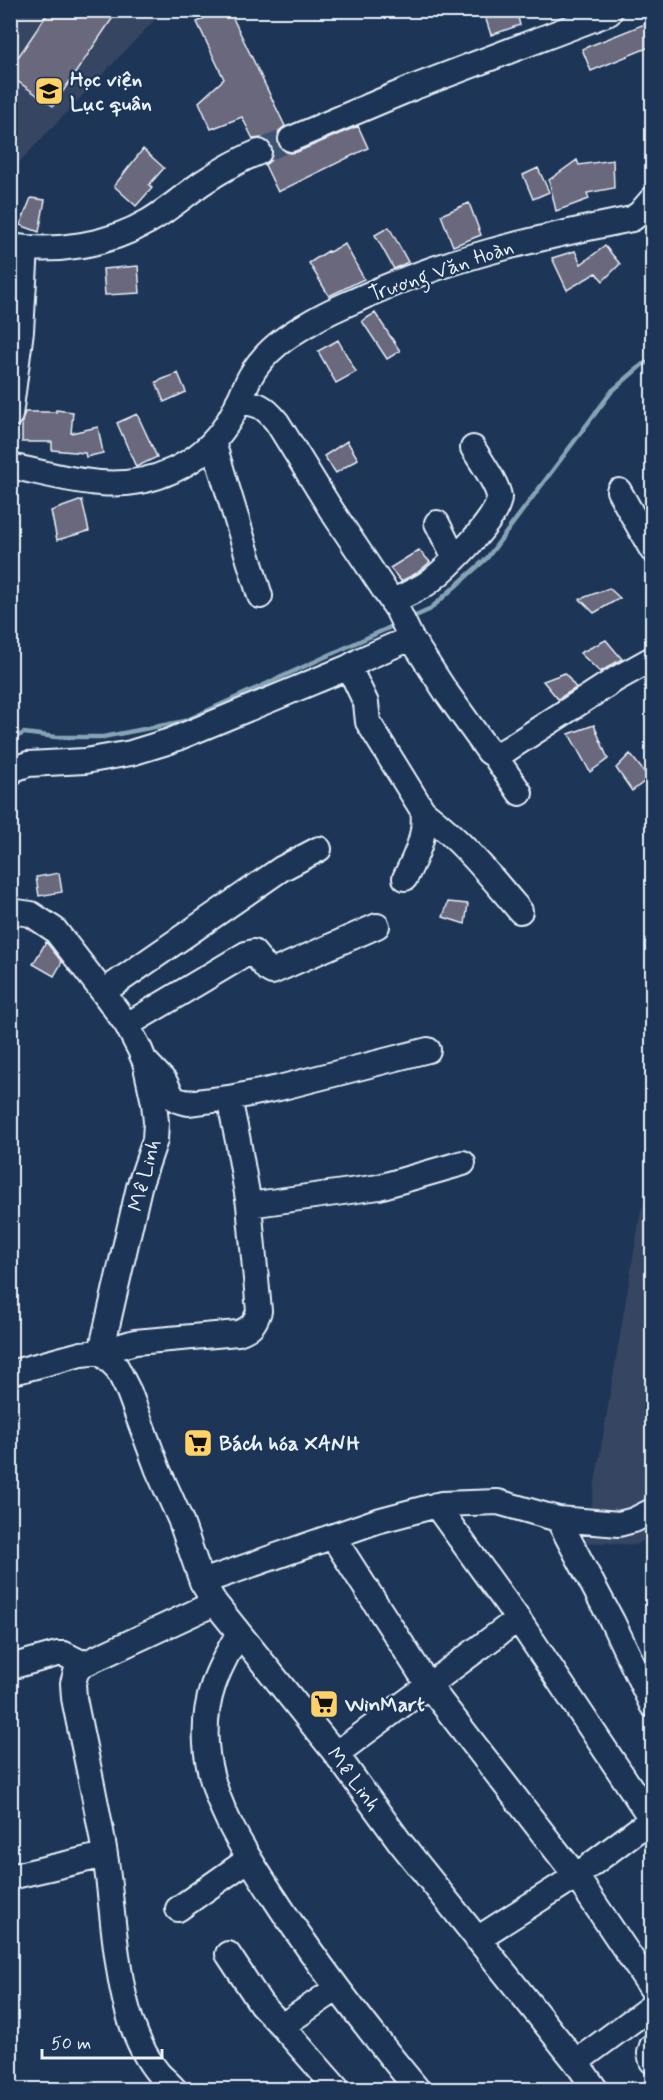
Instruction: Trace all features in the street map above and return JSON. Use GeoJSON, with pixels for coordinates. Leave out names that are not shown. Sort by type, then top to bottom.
{"type":"FeatureCollection","features":[{"type":"Feature","properties":{"kind":"street"},"geometry":{"type":"LineString","coordinates":[[291,139],[412,88],[609,13]]}},
{"type":"Feature","properties":{"kind":"street"},"geometry":{"type":"LineString","coordinates":[[10,415],[21,331],[18,247],[50,249],[78,246],[131,230],[151,220],[204,182],[251,155]]}},
{"type":"Feature","properties":{"kind":"street","name":"Trương Văn Hoàn"},"geometry":{"type":"LineString","coordinates":[[10,465],[98,483],[131,482],[162,475],[185,466],[213,442],[228,422],[250,377],[270,350],[315,319],[392,283],[451,262],[522,241],[632,219],[652,199]]}},
{"type":"Feature","properties":{"kind":"street"},"geometry":{"type":"LineString","coordinates":[[238,402],[260,406],[267,410],[277,422],[452,701],[520,793]]}},
{"type":"Feature","properties":{"kind":"street"},"geometry":{"type":"LineString","coordinates":[[213,442],[260,596]]}},
{"type":"Feature","properties":{"kind":"street"},"geometry":{"type":"LineString","coordinates":[[10,774],[14,769],[28,764],[85,761],[131,753],[160,744],[349,668],[363,659],[402,619],[426,584],[455,559],[482,530],[496,508],[499,500],[498,491],[473,448]]}},
{"type":"Feature","properties":{"kind":"street"},"geometry":{"type":"LineString","coordinates":[[619,492],[652,550]]}},
{"type":"Feature","properties":{"kind":"street"},"geometry":{"type":"LineString","coordinates":[[437,523],[455,559]]}},
{"type":"Feature","properties":{"kind":"street"},"geometry":{"type":"LineString","coordinates":[[494,755],[508,749],[616,679],[652,659]]}},
{"type":"Feature","properties":{"kind":"street"},"geometry":{"type":"LineString","coordinates":[[349,668],[366,704],[368,722],[423,811],[475,856],[520,911]]}},
{"type":"Feature","properties":{"kind":"street"},"geometry":{"type":"LineString","coordinates":[[405,878],[423,832],[423,811]]}},
{"type":"Feature","properties":{"kind":"street"},"geometry":{"type":"LineString","coordinates":[[103,992],[281,869],[319,849]]}},
{"type":"Feature","properties":{"kind":"street","name":"Mê Linh"},"geometry":{"type":"LineString","coordinates":[[10,911],[31,914],[56,930],[127,1025],[145,1062],[154,1103],[155,1140],[139,1187],[101,1352],[117,1368],[129,1392],[158,1470],[180,1519],[202,1582],[215,1603],[336,1754],[400,1842],[596,2090]]}},
{"type":"Feature","properties":{"kind":"street"},"geometry":{"type":"LineString","coordinates":[[127,1025],[246,954],[253,952],[272,972],[377,926]]}},
{"type":"Feature","properties":{"kind":"street"},"geometry":{"type":"LineString","coordinates":[[145,1062],[159,1075],[177,1100],[188,1103],[229,1098],[335,1075],[428,1050]]}},
{"type":"Feature","properties":{"kind":"street"},"geometry":{"type":"LineString","coordinates":[[10,1373],[135,1342],[238,1333],[247,1330],[255,1322],[259,1311],[249,1205],[229,1098]]}},
{"type":"Feature","properties":{"kind":"street"},"geometry":{"type":"LineString","coordinates":[[249,1205],[372,1189],[463,1162]]}},
{"type":"Feature","properties":{"kind":"street"},"geometry":{"type":"LineString","coordinates":[[202,1582],[377,1521],[436,1505],[498,1502],[558,1519],[619,1524],[652,1511]]}},
{"type":"Feature","properties":{"kind":"street"},"geometry":{"type":"LineString","coordinates":[[436,1505],[518,1618],[652,1819],[576,1876],[477,1939]]}},
{"type":"Feature","properties":{"kind":"street"},"geometry":{"type":"LineString","coordinates":[[558,1519],[612,1621],[652,1705]]}},
{"type":"Feature","properties":{"kind":"street"},"geometry":{"type":"LineString","coordinates":[[333,1537],[428,1685],[576,1876],[652,1989]]}},
{"type":"Feature","properties":{"kind":"street"},"geometry":{"type":"LineString","coordinates":[[175,2090],[158,2073],[143,2049],[129,2016],[120,1975],[105,1855],[74,1698],[74,1675],[77,1669],[84,1664],[215,1603]]}},
{"type":"Feature","properties":{"kind":"street"},"geometry":{"type":"LineString","coordinates":[[336,1754],[518,1618]]}},
{"type":"Feature","properties":{"kind":"street"},"geometry":{"type":"LineString","coordinates":[[239,1632],[210,1688],[206,1744],[216,1794],[249,1859],[308,1949],[336,1989],[418,2090]]}},
{"type":"Feature","properties":{"kind":"street"},"geometry":{"type":"LineString","coordinates":[[10,1667],[57,1654],[64,1654],[84,1664]]}},
{"type":"Feature","properties":{"kind":"street"},"geometry":{"type":"LineString","coordinates":[[10,1877],[105,1855]]}},
{"type":"Feature","properties":{"kind":"street"},"geometry":{"type":"LineString","coordinates":[[178,1909],[249,1859]]}},
{"type":"Feature","properties":{"kind":"street"},"geometry":{"type":"LineString","coordinates":[[228,1954],[261,2004],[338,2090]]}},
{"type":"Feature","properties":{"kind":"street"},"geometry":{"type":"LineString","coordinates":[[282,2026],[336,1989]]}},
{"type":"Feature","properties":{"kind":"street"},"geometry":{"type":"LineString","coordinates":[[576,2062],[652,2006]]}},
{"type":"Feature","properties":{"kind":"street"},"geometry":{"type":"LineString","coordinates":[[652,2046],[650,2053],[652,2061]]}},
{"type":"Feature","properties":{"kind":"shaded area","name":"Học viện Lục quân"},"geometry":{"type":"Polygon","coordinates":[[[11,11],[163,11],[11,171],[11,11]]]}},
{"type":"Feature","properties":{"kind":"shaded area"},"geometry":{"type":"Polygon","coordinates":[[[652,1188],[652,1534],[637,1545],[585,1542],[641,1210],[652,1188]]]}},
{"type":"Feature","properties":{"kind":"building"},"geometry":{"type":"Polygon","coordinates":[[[50,10],[118,10],[53,106],[10,76],[10,69],[50,10]]]}},
{"type":"Feature","properties":{"kind":"building"},"geometry":{"type":"Polygon","coordinates":[[[220,10],[229,10],[285,126],[279,131],[277,137],[282,150],[289,153],[297,152],[358,126],[368,148],[278,192],[265,165],[271,160],[273,154],[272,146],[267,140],[253,139],[242,117],[211,129],[199,102],[224,79],[197,22],[220,10]]]}},
{"type":"Feature","properties":{"kind":"building"},"geometry":{"type":"Polygon","coordinates":[[[483,10],[516,10],[520,25],[491,35],[483,10]]]}},
{"type":"Feature","properties":{"kind":"building"},"geometry":{"type":"Polygon","coordinates":[[[652,21],[652,46],[591,71],[582,49],[652,21]]]}},
{"type":"Feature","properties":{"kind":"building"},"geometry":{"type":"Polygon","coordinates":[[[143,149],[164,168],[149,185],[152,188],[136,206],[114,186],[143,149]]]}},
{"type":"Feature","properties":{"kind":"building"},"geometry":{"type":"Polygon","coordinates":[[[577,160],[579,165],[613,160],[614,188],[587,193],[589,199],[556,211],[549,180],[577,160]]]}},
{"type":"Feature","properties":{"kind":"building"},"geometry":{"type":"Polygon","coordinates":[[[538,168],[549,192],[533,199],[523,175],[538,168]]]}},
{"type":"Feature","properties":{"kind":"building"},"geometry":{"type":"Polygon","coordinates":[[[31,198],[45,200],[39,232],[20,225],[31,198]]]}},
{"type":"Feature","properties":{"kind":"building"},"geometry":{"type":"Polygon","coordinates":[[[469,203],[481,235],[453,246],[441,215],[469,203]]]}},
{"type":"Feature","properties":{"kind":"building"},"geometry":{"type":"Polygon","coordinates":[[[389,227],[408,262],[394,269],[375,235],[389,227]]]}},
{"type":"Feature","properties":{"kind":"building"},"geometry":{"type":"Polygon","coordinates":[[[345,244],[364,279],[329,296],[309,263],[345,244]]]}},
{"type":"Feature","properties":{"kind":"building"},"geometry":{"type":"Polygon","coordinates":[[[605,246],[620,264],[603,281],[596,273],[567,290],[552,258],[575,251],[581,264],[605,246]]]}},
{"type":"Feature","properties":{"kind":"building"},"geometry":{"type":"Polygon","coordinates":[[[138,266],[140,293],[105,295],[103,269],[138,266]]]}},
{"type":"Feature","properties":{"kind":"building"},"geometry":{"type":"Polygon","coordinates":[[[375,313],[400,351],[387,359],[362,321],[375,313]]]}},
{"type":"Feature","properties":{"kind":"building"},"geometry":{"type":"Polygon","coordinates":[[[338,340],[356,372],[336,383],[318,351],[338,340]]]}},
{"type":"Feature","properties":{"kind":"building"},"geometry":{"type":"Polygon","coordinates":[[[178,373],[186,392],[164,402],[156,382],[178,373]]]}},
{"type":"Feature","properties":{"kind":"building"},"geometry":{"type":"Polygon","coordinates":[[[56,410],[73,412],[71,433],[98,427],[103,453],[86,457],[85,453],[52,450],[52,442],[22,442],[22,421],[25,412],[56,412],[56,410]]]}},
{"type":"Feature","properties":{"kind":"building"},"geometry":{"type":"Polygon","coordinates":[[[137,414],[157,457],[136,467],[117,423],[137,414]]]}},
{"type":"Feature","properties":{"kind":"building"},"geometry":{"type":"Polygon","coordinates":[[[347,441],[358,459],[336,473],[324,456],[347,441]]]}},
{"type":"Feature","properties":{"kind":"building"},"geometry":{"type":"Polygon","coordinates":[[[82,500],[89,531],[57,540],[51,511],[82,500]]]}},
{"type":"Feature","properties":{"kind":"building"},"geometry":{"type":"Polygon","coordinates":[[[419,550],[430,562],[417,573],[401,581],[390,568],[419,550]]]}},
{"type":"Feature","properties":{"kind":"building"},"geometry":{"type":"Polygon","coordinates":[[[609,588],[620,598],[594,613],[580,599],[609,588]]]}},
{"type":"Feature","properties":{"kind":"building"},"geometry":{"type":"Polygon","coordinates":[[[606,640],[622,659],[600,672],[580,653],[606,640]]]}},
{"type":"Feature","properties":{"kind":"building"},"geometry":{"type":"Polygon","coordinates":[[[565,673],[576,688],[558,699],[543,681],[565,673]]]}},
{"type":"Feature","properties":{"kind":"building"},"geometry":{"type":"Polygon","coordinates":[[[594,725],[608,759],[590,772],[569,734],[594,725]]]}},
{"type":"Feature","properties":{"kind":"building"},"geometry":{"type":"Polygon","coordinates":[[[630,754],[649,778],[632,791],[616,768],[630,754]]]}},
{"type":"Feature","properties":{"kind":"building"},"geometry":{"type":"Polygon","coordinates":[[[59,873],[62,892],[39,896],[36,877],[59,873]]]}},
{"type":"Feature","properties":{"kind":"building"},"geometry":{"type":"Polygon","coordinates":[[[448,902],[468,904],[465,924],[443,917],[448,902]]]}},
{"type":"Feature","properties":{"kind":"building"},"geometry":{"type":"Polygon","coordinates":[[[46,942],[62,962],[54,976],[33,964],[46,942]]]}},
{"type":"Feature","properties":{"kind":"waterway"},"geometry":{"type":"LineString","coordinates":[[411,618],[429,610],[487,558],[612,391],[643,364],[652,362]]}},
{"type":"Feature","properties":{"kind":"waterway"},"geometry":{"type":"LineString","coordinates":[[10,740],[24,733],[56,737],[103,737],[185,721],[397,624]]}},
{"type":"Feature","properties":{"kind":"tunnel"},"geometry":{"type":"LineString","coordinates":[[259,152],[291,139]]}},
{"type":"Feature","properties":{"kind":"place","name":"Học viện Lục quân"},"geometry":{"type":"Point","coordinates":[49,91]}},
{"type":"Feature","properties":{"kind":"place","name":"Bách hóa XANH"},"geometry":{"type":"Point","coordinates":[198,1443]}},
{"type":"Feature","properties":{"kind":"place","name":"WinMart"},"geometry":{"type":"Point","coordinates":[324,1704]}}]}
